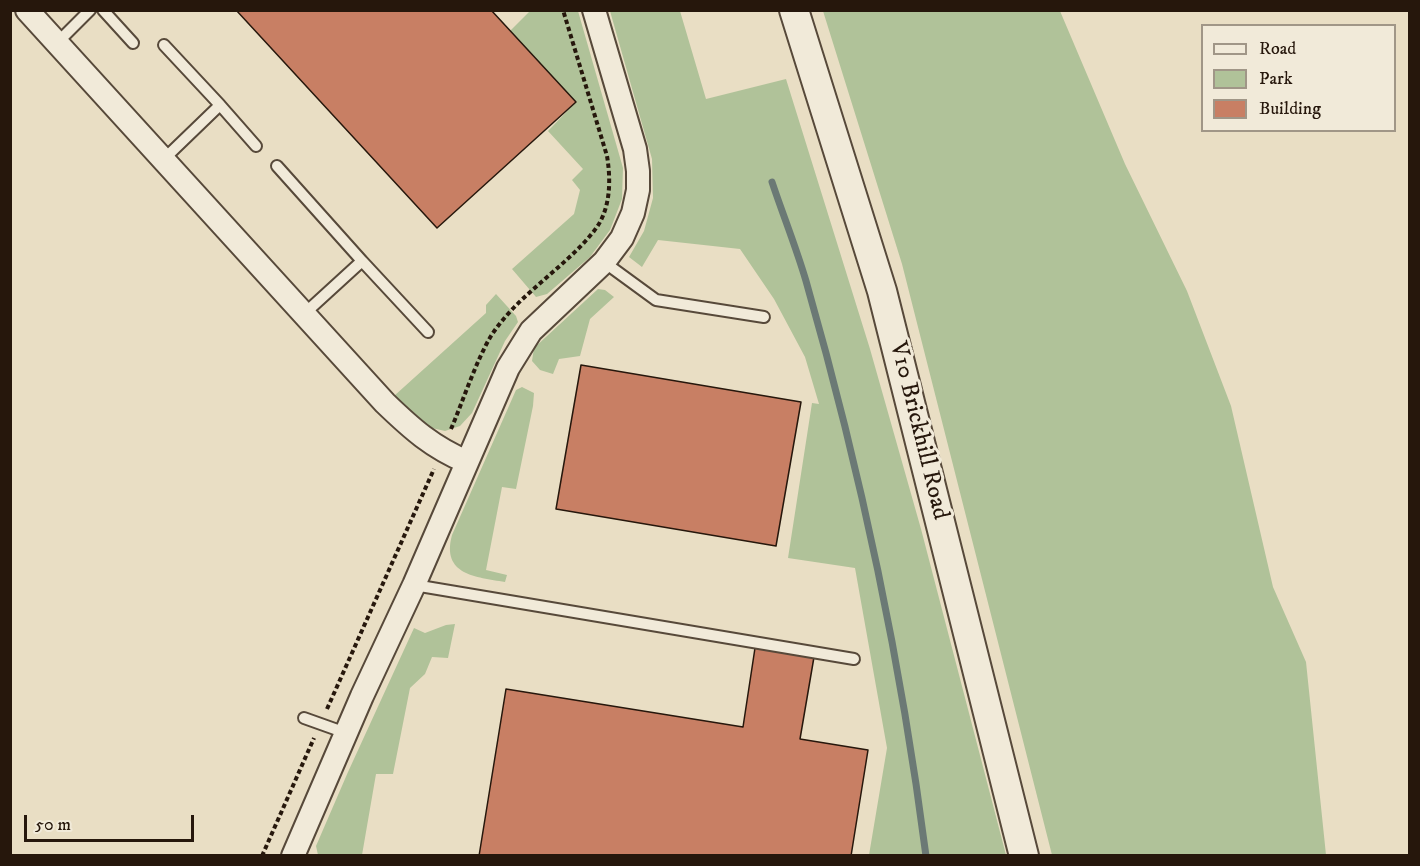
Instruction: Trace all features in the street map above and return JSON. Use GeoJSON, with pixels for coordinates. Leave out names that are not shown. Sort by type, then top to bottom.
{"type":"FeatureCollection","features":[{"type":"Feature","properties":{"kind":"street"},"geometry":{"type":"LineString","coordinates":[[27,10],[385,403],[412,429],[442,451],[467,462]]}},
{"type":"Feature","properties":{"kind":"street"},"geometry":{"type":"LineString","coordinates":[[293,855],[508,368],[521,344],[541,321],[604,262],[622,238],[633,213],[638,190],[635,149],[594,10]]}},
{"type":"Feature","properties":{"kind":"street","name":"V10 Brickhill Road"},"geometry":{"type":"LineString","coordinates":[[794,10],[882,291],[1024,855]]}},
{"type":"Feature","properties":{"kind":"lane"},"geometry":{"type":"LineString","coordinates":[[57,43],[90,10]]}},
{"type":"Feature","properties":{"kind":"lane"},"geometry":{"type":"LineString","coordinates":[[103,10],[133,43]]}},
{"type":"Feature","properties":{"kind":"lane"},"geometry":{"type":"LineString","coordinates":[[164,45],[256,146]]}},
{"type":"Feature","properties":{"kind":"lane"},"geometry":{"type":"LineString","coordinates":[[163,160],[220,105]]}},
{"type":"Feature","properties":{"kind":"lane"},"geometry":{"type":"LineString","coordinates":[[277,166],[428,332]]}},
{"type":"Feature","properties":{"kind":"lane"},"geometry":{"type":"LineString","coordinates":[[304,314],[362,261]]}},
{"type":"Feature","properties":{"kind":"lane"},"geometry":{"type":"LineString","coordinates":[[604,262],[656,300],[764,317]]}},
{"type":"Feature","properties":{"kind":"lane"},"geometry":{"type":"LineString","coordinates":[[414,585],[854,659]]}},
{"type":"Feature","properties":{"kind":"lane"},"geometry":{"type":"LineString","coordinates":[[304,718],[346,733]]}},
{"type":"Feature","properties":{"kind":"green space"},"geometry":{"type":"Polygon","coordinates":[[[530,11],[578,11],[623,168],[622,199],[610,230],[590,257],[547,294],[536,297],[512,269],[574,214],[580,190],[572,180],[583,169],[548,131],[576,102],[510,31],[530,11]]]}},
{"type":"Feature","properties":{"kind":"green space"},"geometry":{"type":"Polygon","coordinates":[[[610,11],[680,11],[706,99],[786,79],[870,349],[921,529],[1006,855],[869,855],[887,748],[855,568],[788,558],[812,403],[819,404],[805,357],[774,299],[740,249],[658,240],[642,267],[629,257],[644,231],[653,198],[652,159],[610,11]]]}},
{"type":"Feature","properties":{"kind":"green space"},"geometry":{"type":"Polygon","coordinates":[[[823,11],[1060,11],[1125,164],[1187,291],[1231,406],[1273,587],[1306,662],[1326,855],[1052,855],[902,264],[823,11]]]}},
{"type":"Feature","properties":{"kind":"green space"},"geometry":{"type":"Polygon","coordinates":[[[598,289],[605,290],[614,297],[590,319],[580,356],[559,359],[553,374],[540,370],[532,361],[534,348],[598,289]]]}},
{"type":"Feature","properties":{"kind":"green space"},"geometry":{"type":"Polygon","coordinates":[[[496,294],[516,316],[518,322],[505,341],[472,413],[460,426],[445,431],[432,428],[417,419],[394,396],[486,313],[486,305],[496,294]]]}},
{"type":"Feature","properties":{"kind":"green space"},"geometry":{"type":"Polygon","coordinates":[[[522,387],[534,393],[533,406],[516,489],[502,487],[486,570],[507,575],[505,582],[464,572],[456,566],[450,548],[452,535],[516,390],[522,387]]]}},
{"type":"Feature","properties":{"kind":"green space"},"geometry":{"type":"Polygon","coordinates":[[[455,624],[448,658],[432,657],[425,674],[410,688],[393,774],[376,774],[362,855],[318,855],[316,846],[414,628],[425,633],[455,624]]]}},
{"type":"Feature","properties":{"kind":"building"},"geometry":{"type":"Polygon","coordinates":[[[236,10],[491,10],[576,102],[437,228],[236,10]]]}},
{"type":"Feature","properties":{"kind":"building"},"geometry":{"type":"Polygon","coordinates":[[[581,365],[801,402],[776,546],[556,509],[581,365]]]}},
{"type":"Feature","properties":{"kind":"building"},"geometry":{"type":"Polygon","coordinates":[[[755,648],[814,657],[800,739],[868,750],[851,856],[479,856],[506,689],[743,727],[755,648]]]}},
{"type":"Feature","properties":{"kind":"waterway"},"geometry":{"type":"LineString","coordinates":[[772,182],[806,281],[861,494],[904,710],[926,856]]}}]}
